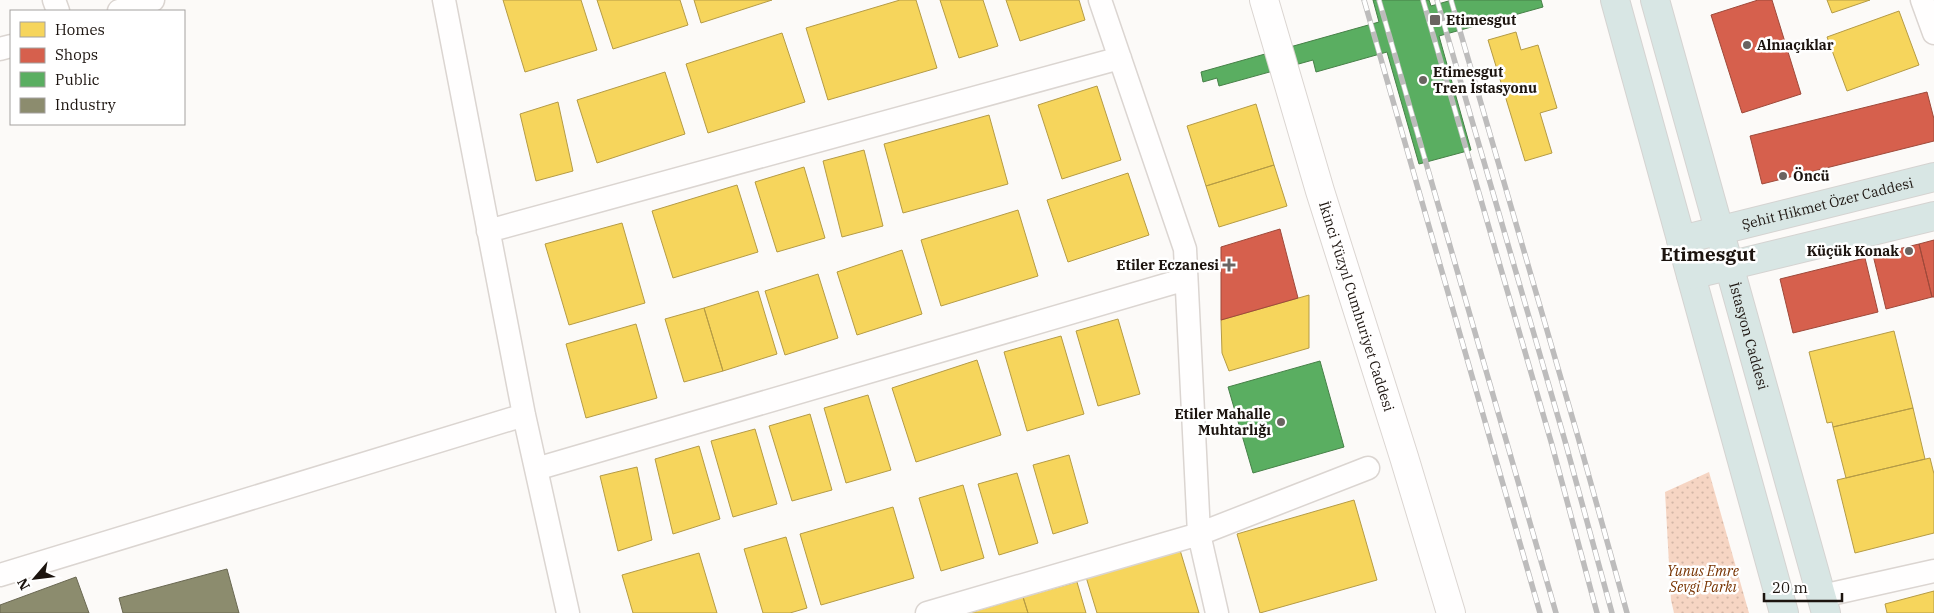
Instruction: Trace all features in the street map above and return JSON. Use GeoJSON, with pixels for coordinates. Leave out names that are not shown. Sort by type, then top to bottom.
{"type":"FeatureCollection","features":[{"type":"Feature","properties":{"kind":"main road","name":"İkinci Yüzyıl Cumhuriyet Caddesi"},"geometry":{"type":"LineString","coordinates":[[1264,0],[1320,191],[1451,613]]}},
{"type":"Feature","properties":{"kind":"main road"},"geometry":{"type":"LineString","coordinates":[[1614,0],[1784,613]]}},
{"type":"Feature","properties":{"kind":"main road","name":"İstasyon Caddesi"},"geometry":{"type":"LineString","coordinates":[[1655,0],[1721,230],[1824,604]]}},
{"type":"Feature","properties":{"kind":"main road","name":"Şehit Hikmet Özer Caddesi"},"geometry":{"type":"LineString","coordinates":[[1681,240],[1934,177]]}},
{"type":"Feature","properties":{"kind":"main road"},"geometry":{"type":"LineString","coordinates":[[1690,275],[1934,216]]}},
{"type":"Feature","properties":{"kind":"street"},"geometry":{"type":"LineString","coordinates":[[122,10],[153,0]]}},
{"type":"Feature","properties":{"kind":"street"},"geometry":{"type":"LineString","coordinates":[[444,0],[524,415],[568,613]]}},
{"type":"Feature","properties":{"kind":"street"},"geometry":{"type":"LineString","coordinates":[[1100,0],[1185,249],[1199,534],[1217,613]]}},
{"type":"Feature","properties":{"kind":"street"},"geometry":{"type":"LineString","coordinates":[[1922,0],[1934,33]]}},
{"type":"Feature","properties":{"kind":"street"},"geometry":{"type":"LineString","coordinates":[[488,231],[1120,58]]}},
{"type":"Feature","properties":{"kind":"street"},"geometry":{"type":"LineString","coordinates":[[536,469],[1186,280]]}},
{"type":"Feature","properties":{"kind":"street"},"geometry":{"type":"LineString","coordinates":[[0,575],[524,415]]}},
{"type":"Feature","properties":{"kind":"street"},"geometry":{"type":"LineString","coordinates":[[927,613],[1199,534],[1368,468]]}},
{"type":"Feature","properties":{"kind":"street"},"geometry":{"type":"LineString","coordinates":[[1824,604],[1934,571]]}},
{"type":"Feature","properties":{"kind":"green space","name":"Yunus Emre Sevgi Parkı"},"geometry":{"type":"Polygon","coordinates":[[[1709,472],[1749,613],[1674,613],[1671,600],[1665,492],[1709,472]]]}},
{"type":"Feature","properties":{"kind":"building: Homes"},"geometry":{"type":"Polygon","coordinates":[[[503,0],[581,0],[597,50],[525,72],[503,0]]]}},
{"type":"Feature","properties":{"kind":"building: Homes"},"geometry":{"type":"Polygon","coordinates":[[[597,0],[680,0],[688,25],[613,49],[597,0]]]}},
{"type":"Feature","properties":{"kind":"building: Homes"},"geometry":{"type":"Polygon","coordinates":[[[694,0],[772,0],[701,23],[694,0]]]}},
{"type":"Feature","properties":{"kind":"building: Homes"},"geometry":{"type":"Polygon","coordinates":[[[900,0],[916,0],[937,68],[828,100],[806,28],[900,0]]]}},
{"type":"Feature","properties":{"kind":"building: Homes"},"geometry":{"type":"Polygon","coordinates":[[[940,0],[983,0],[998,46],[959,58],[940,0]]]}},
{"type":"Feature","properties":{"kind":"building: Homes"},"geometry":{"type":"Polygon","coordinates":[[[1006,0],[1079,0],[1085,20],[1020,41],[1006,0]]]}},
{"type":"Feature","properties":{"kind":"building: Homes"},"geometry":{"type":"Polygon","coordinates":[[[1827,0],[1870,0],[1832,13],[1827,0]]]}},
{"type":"Feature","properties":{"kind":"building: Homes"},"geometry":{"type":"Polygon","coordinates":[[[1899,11],[1919,65],[1847,91],[1827,37],[1899,11]]]}},
{"type":"Feature","properties":{"kind":"building: Homes"},"geometry":{"type":"Polygon","coordinates":[[[1516,32],[1521,50],[1538,45],[1557,108],[1540,113],[1552,153],[1525,161],[1488,40],[1516,32]]]}},
{"type":"Feature","properties":{"kind":"building: Homes"},"geometry":{"type":"Polygon","coordinates":[[[782,33],[805,102],[708,133],[686,64],[782,33]]]}},
{"type":"Feature","properties":{"kind":"building: Homes"},"geometry":{"type":"Polygon","coordinates":[[[665,72],[685,134],[597,163],[577,100],[665,72]]]}},
{"type":"Feature","properties":{"kind":"building: Homes"},"geometry":{"type":"Polygon","coordinates":[[[1097,86],[1121,160],[1062,179],[1038,105],[1097,86]]]}},
{"type":"Feature","properties":{"kind":"building: Homes"},"geometry":{"type":"Polygon","coordinates":[[[558,102],[573,171],[536,181],[520,114],[558,102]]]}},
{"type":"Feature","properties":{"kind":"building: Homes"},"geometry":{"type":"Polygon","coordinates":[[[1256,104],[1274,165],[1206,186],[1187,126],[1256,104]]]}},
{"type":"Feature","properties":{"kind":"building: Homes"},"geometry":{"type":"Polygon","coordinates":[[[989,115],[1008,184],[903,213],[884,144],[989,115]]]}},
{"type":"Feature","properties":{"kind":"building: Homes"},"geometry":{"type":"Polygon","coordinates":[[[864,150],[883,226],[842,237],[823,161],[864,150]]]}},
{"type":"Feature","properties":{"kind":"building: Homes"},"geometry":{"type":"Polygon","coordinates":[[[1274,165],[1287,206],[1219,227],[1206,186],[1274,165]]]}},
{"type":"Feature","properties":{"kind":"building: Homes"},"geometry":{"type":"Polygon","coordinates":[[[804,167],[825,238],[777,252],[755,182],[804,167]]]}},
{"type":"Feature","properties":{"kind":"building: Homes"},"geometry":{"type":"Polygon","coordinates":[[[1128,173],[1149,235],[1068,262],[1047,200],[1128,173]]]}},
{"type":"Feature","properties":{"kind":"building: Homes"},"geometry":{"type":"Polygon","coordinates":[[[737,185],[758,252],[673,278],[652,211],[737,185]]]}},
{"type":"Feature","properties":{"kind":"building: Homes"},"geometry":{"type":"Polygon","coordinates":[[[1018,210],[1038,276],[941,306],[921,240],[1018,210]]]}},
{"type":"Feature","properties":{"kind":"building: Homes"},"geometry":{"type":"Polygon","coordinates":[[[622,223],[645,303],[569,325],[545,244],[622,223]]]}},
{"type":"Feature","properties":{"kind":"building: Homes"},"geometry":{"type":"Polygon","coordinates":[[[902,250],[922,314],[857,335],[837,272],[902,250]]]}},
{"type":"Feature","properties":{"kind":"building: Homes"},"geometry":{"type":"Polygon","coordinates":[[[818,274],[838,338],[785,355],[765,291],[818,274]]]}},
{"type":"Feature","properties":{"kind":"building: Homes"},"geometry":{"type":"Polygon","coordinates":[[[758,291],[777,354],[723,371],[704,308],[758,291]]]}},
{"type":"Feature","properties":{"kind":"building: Homes"},"geometry":{"type":"Polygon","coordinates":[[[1309,295],[1309,348],[1229,371],[1222,353],[1221,320],[1309,295]]]}},
{"type":"Feature","properties":{"kind":"building: Homes"},"geometry":{"type":"Polygon","coordinates":[[[704,308],[723,371],[684,382],[665,319],[704,308]]]}},
{"type":"Feature","properties":{"kind":"building: Homes"},"geometry":{"type":"Polygon","coordinates":[[[1118,319],[1140,394],[1098,406],[1076,331],[1118,319]]]}},
{"type":"Feature","properties":{"kind":"building: Homes"},"geometry":{"type":"Polygon","coordinates":[[[636,324],[657,398],[586,418],[566,344],[636,324]]]}},
{"type":"Feature","properties":{"kind":"building: Homes"},"geometry":{"type":"Polygon","coordinates":[[[1894,331],[1913,408],[1833,427],[1832,422],[1827,423],[1809,352],[1894,331]]]}},
{"type":"Feature","properties":{"kind":"building: Homes"},"geometry":{"type":"Polygon","coordinates":[[[1061,336],[1084,414],[1027,431],[1004,352],[1061,336]]]}},
{"type":"Feature","properties":{"kind":"building: Homes"},"geometry":{"type":"Polygon","coordinates":[[[977,360],[1001,435],[916,462],[892,388],[977,360]]]}},
{"type":"Feature","properties":{"kind":"building: Homes"},"geometry":{"type":"Polygon","coordinates":[[[868,395],[891,470],[846,483],[824,408],[868,395]]]}},
{"type":"Feature","properties":{"kind":"building: Homes"},"geometry":{"type":"Polygon","coordinates":[[[1913,408],[1925,459],[1846,478],[1833,427],[1913,408]]]}},
{"type":"Feature","properties":{"kind":"building: Homes"},"geometry":{"type":"Polygon","coordinates":[[[810,414],[832,490],[792,501],[769,426],[810,414]]]}},
{"type":"Feature","properties":{"kind":"building: Homes"},"geometry":{"type":"Polygon","coordinates":[[[755,429],[777,504],[733,517],[711,441],[755,429]]]}},
{"type":"Feature","properties":{"kind":"building: Homes"},"geometry":{"type":"Polygon","coordinates":[[[699,446],[720,519],[673,534],[655,459],[699,446]]]}},
{"type":"Feature","properties":{"kind":"building: Homes"},"geometry":{"type":"Polygon","coordinates":[[[1069,455],[1088,523],[1053,534],[1033,465],[1069,455]]]}},
{"type":"Feature","properties":{"kind":"building: Homes"},"geometry":{"type":"Polygon","coordinates":[[[1930,458],[1934,474],[1934,533],[1855,553],[1837,480],[1930,458]]]}},
{"type":"Feature","properties":{"kind":"building: Homes"},"geometry":{"type":"Polygon","coordinates":[[[637,467],[652,540],[618,551],[600,476],[637,467]]]}},
{"type":"Feature","properties":{"kind":"building: Homes"},"geometry":{"type":"Polygon","coordinates":[[[1017,473],[1038,543],[999,555],[978,484],[1017,473]]]}},
{"type":"Feature","properties":{"kind":"building: Homes"},"geometry":{"type":"Polygon","coordinates":[[[963,485],[984,558],[941,571],[919,498],[963,485]]]}},
{"type":"Feature","properties":{"kind":"building: Homes"},"geometry":{"type":"Polygon","coordinates":[[[1354,500],[1377,580],[1260,613],[1237,534],[1354,500]]]}},
{"type":"Feature","properties":{"kind":"building: Homes"},"geometry":{"type":"Polygon","coordinates":[[[893,507],[914,578],[821,605],[800,534],[893,507]]]}},
{"type":"Feature","properties":{"kind":"building: Homes"},"geometry":{"type":"Polygon","coordinates":[[[786,537],[807,608],[790,613],[763,613],[744,549],[786,537]]]}},
{"type":"Feature","properties":{"kind":"building: Homes"},"geometry":{"type":"Polygon","coordinates":[[[1180,550],[1199,613],[1097,613],[1086,577],[1180,550]]]}},
{"type":"Feature","properties":{"kind":"building: Homes"},"geometry":{"type":"Polygon","coordinates":[[[699,553],[717,613],[633,613],[622,575],[699,553]]]}},
{"type":"Feature","properties":{"kind":"building: Homes"},"geometry":{"type":"Polygon","coordinates":[[[1077,582],[1086,613],[1028,613],[1023,597],[1077,582]]]}},
{"type":"Feature","properties":{"kind":"building: Homes"},"geometry":{"type":"Polygon","coordinates":[[[1934,591],[1934,613],[1887,613],[1885,604],[1934,591]]]}},
{"type":"Feature","properties":{"kind":"building: Homes"},"geometry":{"type":"Polygon","coordinates":[[[1023,597],[1028,613],[969,613],[1023,597]]]}},
{"type":"Feature","properties":{"kind":"building: Shops"},"geometry":{"type":"Polygon","coordinates":[[[1758,0],[1772,0],[1801,94],[1742,113],[1711,15],[1758,0]]]}},
{"type":"Feature","properties":{"kind":"building: Shops"},"geometry":{"type":"Polygon","coordinates":[[[1927,92],[1934,119],[1934,141],[1762,184],[1750,136],[1927,92]]]}},
{"type":"Feature","properties":{"kind":"building: Shops"},"geometry":{"type":"Polygon","coordinates":[[[1280,229],[1298,298],[1221,320],[1221,247],[1280,229]]]}},
{"type":"Feature","properties":{"kind":"building: Shops"},"geometry":{"type":"Polygon","coordinates":[[[1934,240],[1934,297],[1932,297],[1919,244],[1934,240]]]}},
{"type":"Feature","properties":{"kind":"building: Shops"},"geometry":{"type":"Polygon","coordinates":[[[1919,244],[1932,297],[1886,309],[1873,255],[1919,244]]]}},
{"type":"Feature","properties":{"kind":"building: Shops"},"geometry":{"type":"Polygon","coordinates":[[[1865,258],[1878,312],[1793,333],[1780,279],[1865,258]]]}},
{"type":"Feature","properties":{"kind":"building: Public","name":"Etimesgut Tren İstasyonu"},"geometry":{"type":"Polygon","coordinates":[[[1373,0],[1429,0],[1431,6],[1452,0],[1541,0],[1543,7],[1439,36],[1471,150],[1419,164],[1387,52],[1316,72],[1313,60],[1219,86],[1217,78],[1203,82],[1201,72],[1379,22],[1373,0]]]}},
{"type":"Feature","properties":{"kind":"building: Public"},"geometry":{"type":"Polygon","coordinates":[[[1320,361],[1344,447],[1253,473],[1228,387],[1320,361]]]}},
{"type":"Feature","properties":{"kind":"building: Industry"},"geometry":{"type":"Polygon","coordinates":[[[227,569],[239,613],[123,613],[119,598],[227,569]]]}},
{"type":"Feature","properties":{"kind":"building: Industry"},"geometry":{"type":"Polygon","coordinates":[[[76,577],[89,613],[0,613],[0,605],[76,577]]]}},
{"type":"Feature","properties":{"kind":"railway"},"geometry":{"type":"LineString","coordinates":[[1364,0],[1540,613]]}},
{"type":"Feature","properties":{"kind":"railway"},"geometry":{"type":"LineString","coordinates":[[1379,0],[1556,613]]}},
{"type":"Feature","properties":{"kind":"railway"},"geometry":{"type":"LineString","coordinates":[[1423,0],[1552,445],[1597,613]]}},
{"type":"Feature","properties":{"kind":"railway"},"geometry":{"type":"LineString","coordinates":[[1437,0],[1565,441],[1612,613]]}},
{"type":"Feature","properties":{"kind":"railway"},"geometry":{"type":"LineString","coordinates":[[1451,0],[1627,613]]}},
{"type":"Feature","properties":{"kind":"place","name":"Etimesgut"},"geometry":{"type":"Point","coordinates":[1435,20]}},
{"type":"Feature","properties":{"kind":"place","name":"Alnıaçıklar"},"geometry":{"type":"Point","coordinates":[1747,45]}},
{"type":"Feature","properties":{"kind":"place","name":"Etimesgut Tren İstasyonu"},"geometry":{"type":"Point","coordinates":[1423,80]}},
{"type":"Feature","properties":{"kind":"place","name":"Öncü"},"geometry":{"type":"Point","coordinates":[1783,176]}},
{"type":"Feature","properties":{"kind":"place","name":"Küçük Konak"},"geometry":{"type":"Point","coordinates":[1909,251]}},
{"type":"Feature","properties":{"kind":"place","name":"Etiler Eczanesi"},"geometry":{"type":"Point","coordinates":[1229,265]}},
{"type":"Feature","properties":{"kind":"place","name":"Etiler Mahalle Muhtarlığı"},"geometry":{"type":"Point","coordinates":[1281,422]}},
{"type":"Feature","properties":{"kind":"district","name":"Etimesgut"},"geometry":{"type":"Point","coordinates":[1708,254]}}]}
